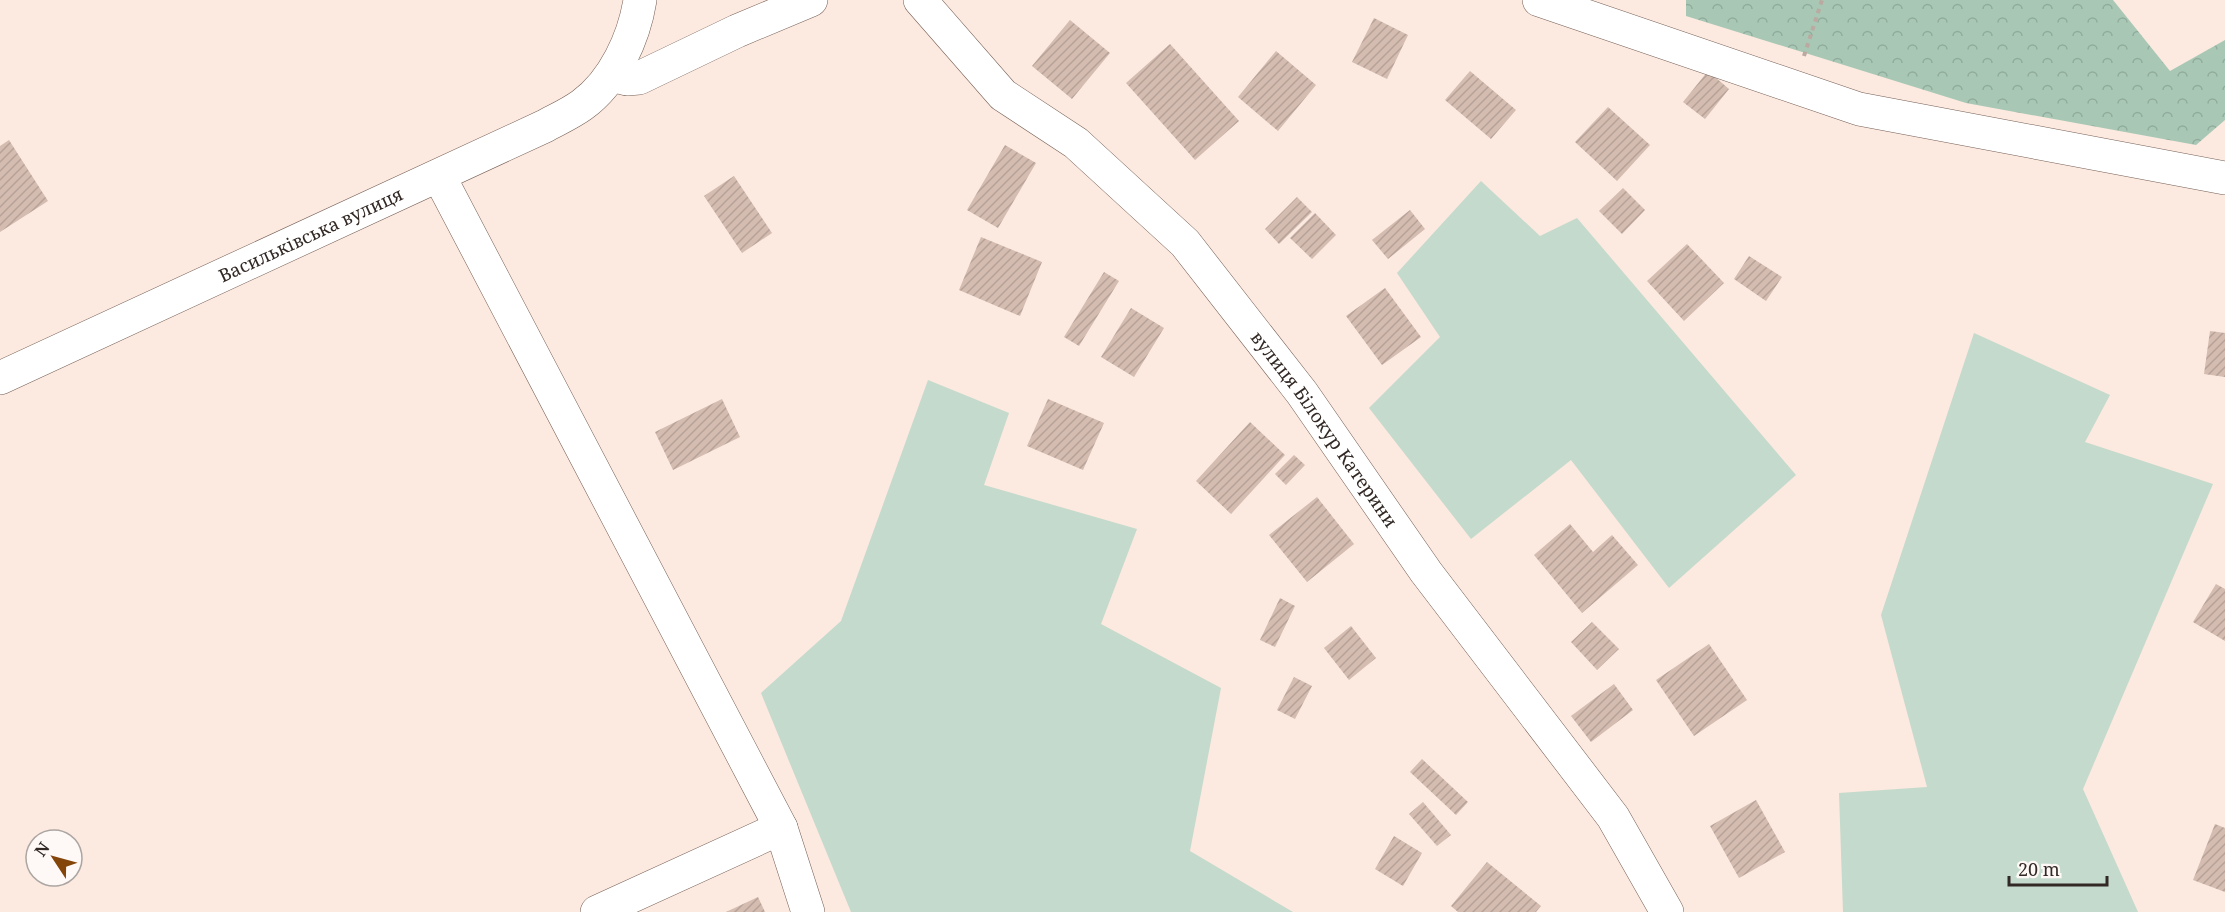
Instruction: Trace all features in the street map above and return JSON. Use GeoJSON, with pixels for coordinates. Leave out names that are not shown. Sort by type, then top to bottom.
{"type":"FeatureCollection","features":[{"type":"Feature","properties":{"kind":"street","name":"Васильківська вулиця"},"geometry":{"type":"LineString","coordinates":[[0,378],[438,176],[574,110],[584,104],[611,75],[626,49],[636,23],[640,0]]}},
{"type":"Feature","properties":{"kind":"street"},"geometry":{"type":"LineString","coordinates":[[611,75],[627,79],[639,78],[737,31],[811,0]]}},
{"type":"Feature","properties":{"kind":"street","name":"вулиця Білокур Катерини"},"geometry":{"type":"LineString","coordinates":[[920,0],[1003,94],[1076,143],[1185,243],[1302,393],[1426,572],[1613,817],[1667,912]]}},
{"type":"Feature","properties":{"kind":"street"},"geometry":{"type":"LineString","coordinates":[[1539,0],[1859,109],[2218,170]]}},
{"type":"Feature","properties":{"kind":"street"},"geometry":{"type":"LineString","coordinates":[[438,176],[781,828],[808,912]]}},
{"type":"Feature","properties":{"kind":"street"},"geometry":{"type":"LineString","coordinates":[[597,912],[781,828]]}},
{"type":"Feature","properties":{"kind":"path"},"geometry":{"type":"LineString","coordinates":[[1794,88],[1822,0]]}},
{"type":"Feature","properties":{"kind":"green space"},"geometry":{"type":"Polygon","coordinates":[[[1686,0],[2113,0],[2170,71],[2225,40],[2225,120],[2196,145],[1966,103],[1686,16],[1686,0]]]}},
{"type":"Feature","properties":{"kind":"green space"},"geometry":{"type":"Polygon","coordinates":[[[1481,181],[1540,236],[1577,218],[1796,475],[1669,588],[1571,460],[1471,539],[1369,408],[1440,337],[1397,273],[1481,181]]]}},
{"type":"Feature","properties":{"kind":"green space"},"geometry":{"type":"Polygon","coordinates":[[[1974,333],[2110,395],[2085,442],[2213,484],[2083,789],[2138,912],[1843,912],[1839,793],[1927,787],[1881,615],[1974,333]]]}},
{"type":"Feature","properties":{"kind":"green space"},"geometry":{"type":"Polygon","coordinates":[[[928,380],[1009,413],[984,485],[1137,529],[1101,624],[1221,688],[1190,851],[1293,912],[851,912],[761,693],[841,621],[928,380]]]}},
{"type":"Feature","properties":{"kind":"building"},"geometry":{"type":"Polygon","coordinates":[[[1374,18],[1408,35],[1387,79],[1352,62],[1374,18]]]}},
{"type":"Feature","properties":{"kind":"building"},"geometry":{"type":"Polygon","coordinates":[[[1070,20],[1110,53],[1072,99],[1032,66],[1070,20]]]}},
{"type":"Feature","properties":{"kind":"building"},"geometry":{"type":"Polygon","coordinates":[[[1170,44],[1239,121],[1195,160],[1126,83],[1170,44]]]}},
{"type":"Feature","properties":{"kind":"building"},"geometry":{"type":"Polygon","coordinates":[[[1276,51],[1316,85],[1278,131],[1238,97],[1276,51]]]}},
{"type":"Feature","properties":{"kind":"building"},"geometry":{"type":"Polygon","coordinates":[[[1470,71],[1516,110],[1491,139],[1445,100],[1470,71]]]}},
{"type":"Feature","properties":{"kind":"building"},"geometry":{"type":"Polygon","coordinates":[[[1708,71],[1729,89],[1705,119],[1683,102],[1708,71]]]}},
{"type":"Feature","properties":{"kind":"building"},"geometry":{"type":"Polygon","coordinates":[[[1608,107],[1650,145],[1617,181],[1575,142],[1608,107]]]}},
{"type":"Feature","properties":{"kind":"building"},"geometry":{"type":"Polygon","coordinates":[[[9,140],[48,201],[0,232],[0,146],[9,140]]]}},
{"type":"Feature","properties":{"kind":"building"},"geometry":{"type":"Polygon","coordinates":[[[1005,145],[1036,163],[998,228],[967,210],[1005,145]]]}},
{"type":"Feature","properties":{"kind":"building"},"geometry":{"type":"Polygon","coordinates":[[[734,176],[772,233],[742,253],[704,196],[734,176]]]}},
{"type":"Feature","properties":{"kind":"building"},"geometry":{"type":"Polygon","coordinates":[[[1623,188],[1645,210],[1622,234],[1599,211],[1623,188]]]}},
{"type":"Feature","properties":{"kind":"building"},"geometry":{"type":"Polygon","coordinates":[[[1297,197],[1312,212],[1279,244],[1265,229],[1297,197]]]}},
{"type":"Feature","properties":{"kind":"building"},"geometry":{"type":"Polygon","coordinates":[[[1410,210],[1425,229],[1388,259],[1372,240],[1410,210]]]}},
{"type":"Feature","properties":{"kind":"building"},"geometry":{"type":"Polygon","coordinates":[[[1315,213],[1336,235],[1312,259],[1290,238],[1315,213]]]}},
{"type":"Feature","properties":{"kind":"building"},"geometry":{"type":"Polygon","coordinates":[[[981,237],[1042,262],[1020,316],[959,290],[981,237]]]}},
{"type":"Feature","properties":{"kind":"building"},"geometry":{"type":"Polygon","coordinates":[[[1687,244],[1724,283],[1684,321],[1647,281],[1687,244]]]}},
{"type":"Feature","properties":{"kind":"building"},"geometry":{"type":"Polygon","coordinates":[[[1749,256],[1782,277],[1766,301],[1734,279],[1749,256]]]}},
{"type":"Feature","properties":{"kind":"building"},"geometry":{"type":"Polygon","coordinates":[[[1104,272],[1119,281],[1079,346],[1064,337],[1104,272]]]}},
{"type":"Feature","properties":{"kind":"building"},"geometry":{"type":"Polygon","coordinates":[[[1385,288],[1421,337],[1382,365],[1346,316],[1385,288]]]}},
{"type":"Feature","properties":{"kind":"building"},"geometry":{"type":"Polygon","coordinates":[[[1131,308],[1164,328],[1134,377],[1101,357],[1131,308]]]}},
{"type":"Feature","properties":{"kind":"building"},"geometry":{"type":"Polygon","coordinates":[[[2210,331],[2225,333],[2225,377],[2204,374],[2210,331]]]}},
{"type":"Feature","properties":{"kind":"building"},"geometry":{"type":"Polygon","coordinates":[[[722,399],[740,437],[673,470],[655,432],[722,399]]]}},
{"type":"Feature","properties":{"kind":"building"},"geometry":{"type":"Polygon","coordinates":[[[1048,399],[1104,423],[1083,470],[1027,446],[1048,399]]]}},
{"type":"Feature","properties":{"kind":"building"},"geometry":{"type":"Polygon","coordinates":[[[1250,422],[1285,455],[1231,514],[1196,481],[1250,422]]]}},
{"type":"Feature","properties":{"kind":"building"},"geometry":{"type":"Polygon","coordinates":[[[1294,455],[1305,465],[1286,485],[1275,474],[1294,455]]]}},
{"type":"Feature","properties":{"kind":"building"},"geometry":{"type":"Polygon","coordinates":[[[1317,497],[1354,544],[1307,582],[1269,535],[1317,497]]]}},
{"type":"Feature","properties":{"kind":"building"},"geometry":{"type":"Polygon","coordinates":[[[1570,524],[1593,552],[1612,535],[1638,565],[1582,613],[1534,555],[1570,524]]]}},
{"type":"Feature","properties":{"kind":"building"},"geometry":{"type":"Polygon","coordinates":[[[2216,584],[2225,589],[2225,641],[2193,622],[2216,584]]]}},
{"type":"Feature","properties":{"kind":"building"},"geometry":{"type":"Polygon","coordinates":[[[1280,598],[1295,606],[1275,647],[1260,640],[1280,598]]]}},
{"type":"Feature","properties":{"kind":"building"},"geometry":{"type":"Polygon","coordinates":[[[1592,622],[1619,649],[1597,670],[1571,642],[1592,622]]]}},
{"type":"Feature","properties":{"kind":"building"},"geometry":{"type":"Polygon","coordinates":[[[1351,626],[1376,658],[1349,680],[1324,648],[1351,626]]]}},
{"type":"Feature","properties":{"kind":"building"},"geometry":{"type":"Polygon","coordinates":[[[1709,644],[1747,700],[1694,736],[1656,680],[1709,644]]]}},
{"type":"Feature","properties":{"kind":"building"},"geometry":{"type":"Polygon","coordinates":[[[1294,677],[1312,686],[1295,719],[1277,710],[1294,677]]]}},
{"type":"Feature","properties":{"kind":"building"},"geometry":{"type":"Polygon","coordinates":[[[1614,684],[1633,710],[1591,742],[1571,716],[1614,684]]]}},
{"type":"Feature","properties":{"kind":"building"},"geometry":{"type":"Polygon","coordinates":[[[1422,759],[1468,802],[1456,815],[1410,772],[1422,759]]]}},
{"type":"Feature","properties":{"kind":"building"},"geometry":{"type":"Polygon","coordinates":[[[1756,800],[1785,852],[1739,878],[1710,826],[1756,800]]]}},
{"type":"Feature","properties":{"kind":"building"},"geometry":{"type":"Polygon","coordinates":[[[1423,802],[1451,835],[1437,846],[1409,814],[1423,802]]]}},
{"type":"Feature","properties":{"kind":"building"},"geometry":{"type":"Polygon","coordinates":[[[2215,824],[2225,828],[2225,892],[2193,880],[2215,824]]]}},
{"type":"Feature","properties":{"kind":"building"},"geometry":{"type":"Polygon","coordinates":[[[1394,836],[1422,853],[1403,886],[1375,869],[1394,836]]]}},
{"type":"Feature","properties":{"kind":"building"},"geometry":{"type":"Polygon","coordinates":[[[1487,862],[1541,906],[1536,912],[1458,912],[1451,906],[1487,862]]]}},
{"type":"Feature","properties":{"kind":"building"},"geometry":{"type":"Polygon","coordinates":[[[758,897],[765,912],[726,912],[758,897]]]}}]}
